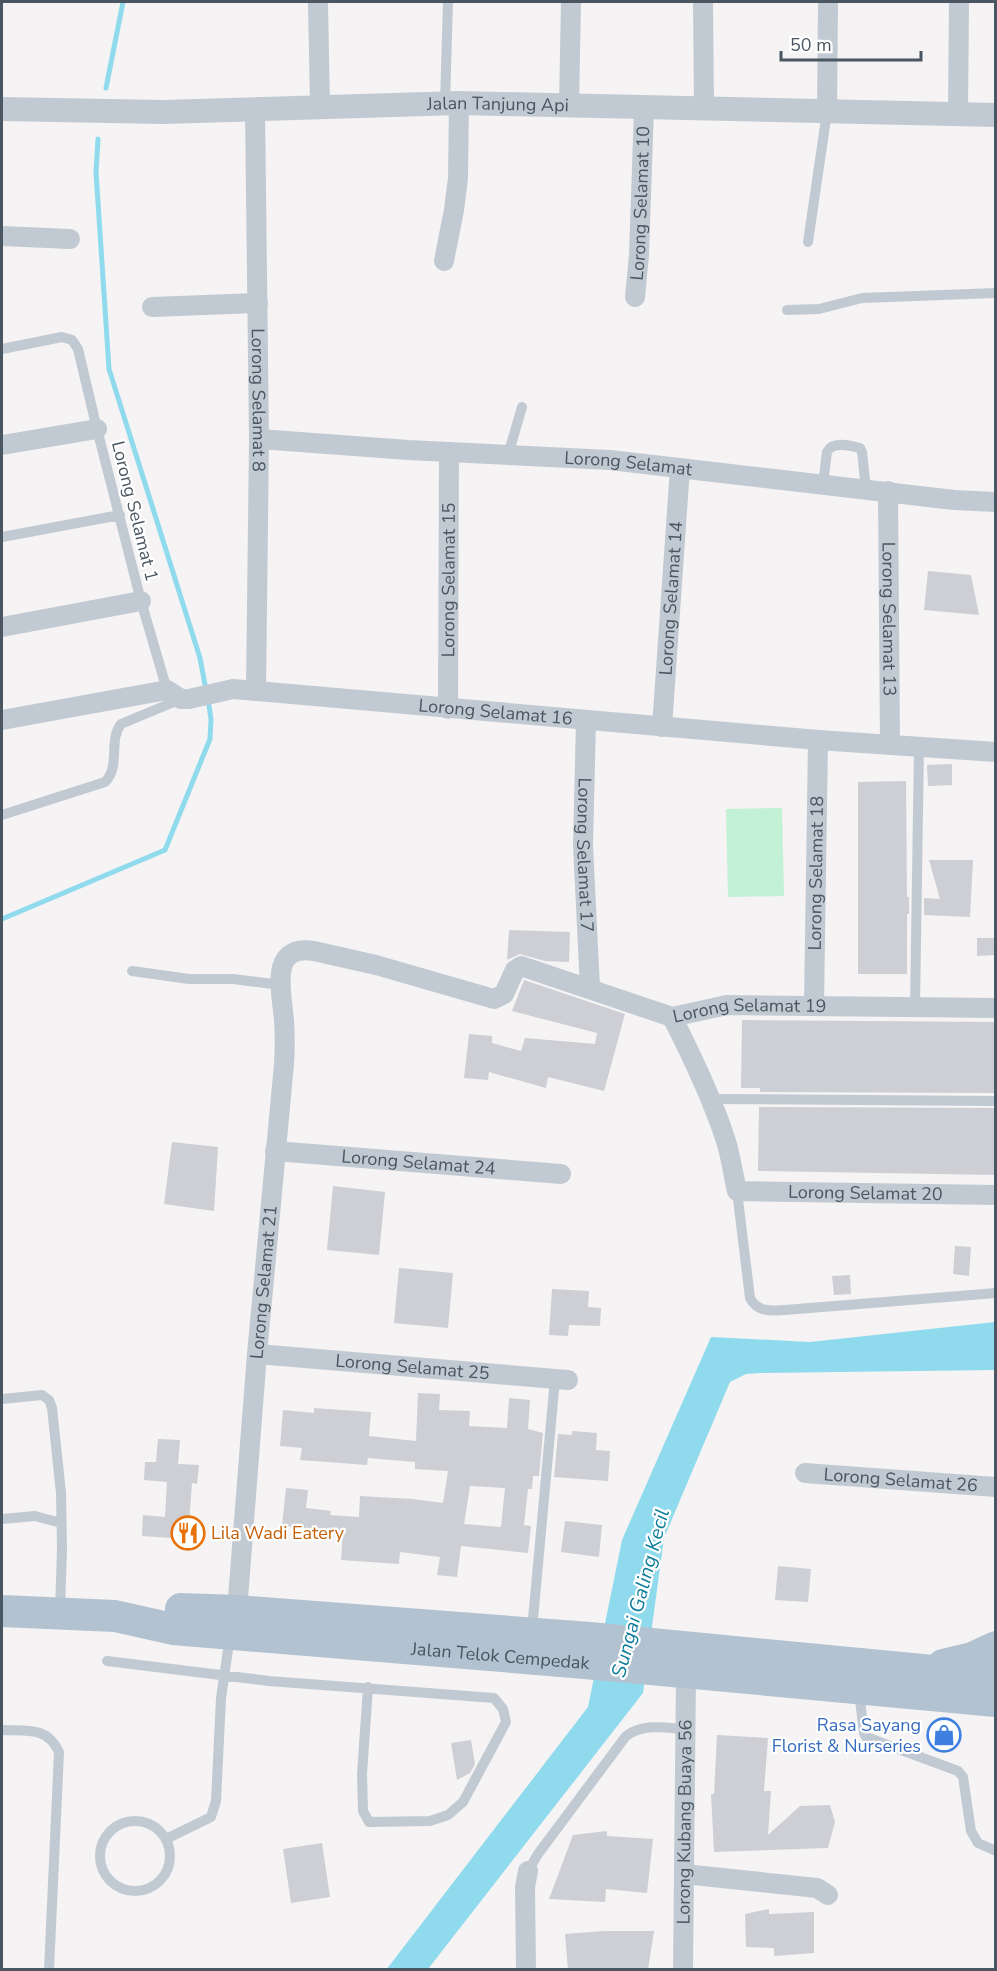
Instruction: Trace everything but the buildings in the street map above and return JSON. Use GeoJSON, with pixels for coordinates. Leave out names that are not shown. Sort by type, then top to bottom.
{"type":"FeatureCollection","features":[{"type":"Feature","properties":{"kind":"main road","name":"Jalan Telok Cempedak"},"geometry":{"type":"LineString","coordinates":[[2,1611],[115,1616],[175,1609],[234,1622],[588,1650],[655,1658],[921,1669],[996,1677]]}},
{"type":"Feature","properties":{"kind":"main road","name":"Jalan Telok Cempedak"},"geometry":{"type":"LineString","coordinates":[[234,1622],[532,1633],[588,1650]]}},
{"type":"Feature","properties":{"kind":"main road"},"geometry":{"type":"LineString","coordinates":[[921,1669],[955,1663],[996,1647]]}},
{"type":"Feature","properties":{"kind":"main road","name":"Jalan Telok Cempedak"},"geometry":{"type":"LineString","coordinates":[[655,1658],[686,1673],[996,1701]]}},
{"type":"Feature","properties":{"kind":"street"},"geometry":{"type":"LineString","coordinates":[[318,2],[320,107]]}},
{"type":"Feature","properties":{"kind":"street"},"geometry":{"type":"LineString","coordinates":[[569,106],[571,2]]}},
{"type":"Feature","properties":{"kind":"street"},"geometry":{"type":"LineString","coordinates":[[703,2],[704,109]]}},
{"type":"Feature","properties":{"kind":"street"},"geometry":{"type":"LineString","coordinates":[[827,112],[828,2]]}},
{"type":"Feature","properties":{"kind":"street"},"geometry":{"type":"LineString","coordinates":[[958,114],[959,2]]}},
{"type":"Feature","properties":{"kind":"street"},"geometry":{"type":"LineString","coordinates":[[444,261],[458,178],[452,104]]}},
{"type":"Feature","properties":{"kind":"street","name":"Jalan Tanjung Api"},"geometry":{"type":"LineString","coordinates":[[2,109],[111,113],[452,104],[996,115]]}},
{"type":"Feature","properties":{"kind":"street","name":"Lorong Selamat 10"},"geometry":{"type":"LineString","coordinates":[[635,297],[639,255],[644,108]]}},
{"type":"Feature","properties":{"kind":"street","name":"Lorong Selamat 8"},"geometry":{"type":"LineString","coordinates":[[255,109],[259,439],[256,691]]}},
{"type":"Feature","properties":{"kind":"street"},"geometry":{"type":"LineString","coordinates":[[2,236],[70,239]]}},
{"type":"Feature","properties":{"kind":"street"},"geometry":{"type":"LineString","coordinates":[[152,307],[258,303]]}},
{"type":"Feature","properties":{"kind":"street"},"geometry":{"type":"LineString","coordinates":[[2,445],[96,429]]}},
{"type":"Feature","properties":{"kind":"street","name":"Lorong Selamat"},"geometry":{"type":"LineString","coordinates":[[259,439],[610,460],[954,500],[996,502]]}},
{"type":"Feature","properties":{"kind":"street","name":"Lorong Selamat 15"},"geometry":{"type":"LineString","coordinates":[[448,452],[448,709]]}},
{"type":"Feature","properties":{"kind":"street","name":"Lorong Selamat 14"},"geometry":{"type":"LineString","coordinates":[[662,727],[680,468]]}},
{"type":"Feature","properties":{"kind":"street","name":"Lorong Selamat 13"},"geometry":{"type":"LineString","coordinates":[[888,491],[890,745]]}},
{"type":"Feature","properties":{"kind":"street"},"geometry":{"type":"LineString","coordinates":[[2,627],[141,601]]}},
{"type":"Feature","properties":{"kind":"street","name":"Lorong Selamat 16"},"geometry":{"type":"LineString","coordinates":[[2,720],[233,689],[586,721],[996,752]]}},
{"type":"Feature","properties":{"kind":"street","name":"Lorong Selamat 17"},"geometry":{"type":"LineString","coordinates":[[586,721],[583,845],[590,988]]}},
{"type":"Feature","properties":{"kind":"street","name":"Lorong Selamat 18"},"geometry":{"type":"LineString","coordinates":[[814,1005],[818,740]]}},
{"type":"Feature","properties":{"kind":"street","name":"Lorong Selamat 19"},"geometry":{"type":"LineString","coordinates":[[287,956],[294,951],[304,949],[314,951],[376,965],[494,999],[504,994],[515,970],[521,966],[672,1017],[727,1005],[996,1008]]}},
{"type":"Feature","properties":{"kind":"street","name":"Lorong Selamat 21"},"geometry":{"type":"LineString","coordinates":[[234,1622],[285,1035],[280,971],[287,956]]}},
{"type":"Feature","properties":{"kind":"street"},"geometry":{"type":"LineString","coordinates":[[672,1017],[711,1099],[727,1143],[737,1191]]}},
{"type":"Feature","properties":{"kind":"street","name":"Lorong Selamat 24"},"geometry":{"type":"LineString","coordinates":[[275,1151],[561,1174]]}},
{"type":"Feature","properties":{"kind":"street","name":"Lorong Selamat 20"},"geometry":{"type":"LineString","coordinates":[[737,1191],[996,1195]]}},
{"type":"Feature","properties":{"kind":"street","name":"Lorong Selamat 25"},"geometry":{"type":"LineString","coordinates":[[257,1354],[562,1380]]}},
{"type":"Feature","properties":{"kind":"street","name":"Lorong Selamat 26"},"geometry":{"type":"LineString","coordinates":[[805,1473],[996,1487]]}},
{"type":"Feature","properties":{"kind":"street","name":"Lorong Kubang Buaya 56"},"geometry":{"type":"LineString","coordinates":[[683,1970],[686,1673]]}},
{"type":"Feature","properties":{"kind":"street"},"geometry":{"type":"LineString","coordinates":[[526,1970],[525,1887],[528,1871]]}},
{"type":"Feature","properties":{"kind":"street"},"geometry":{"type":"LineString","coordinates":[[684,1874],[817,1888],[828,1895]]}},
{"type":"Feature","properties":{"kind":"lane"},"geometry":{"type":"LineString","coordinates":[[448,2],[452,104]]}},
{"type":"Feature","properties":{"kind":"lane"},"geometry":{"type":"LineString","coordinates":[[808,242],[827,112]]}},
{"type":"Feature","properties":{"kind":"lane"},"geometry":{"type":"LineString","coordinates":[[787,310],[819,309],[862,298],[996,293]]}},
{"type":"Feature","properties":{"kind":"lane","name":"Lorong Selamat 1"},"geometry":{"type":"LineString","coordinates":[[2,349],[62,337],[72,340],[78,349],[96,429],[141,601],[190,694]]}},
{"type":"Feature","properties":{"kind":"lane"},"geometry":{"type":"LineString","coordinates":[[508,455],[522,407]]}},
{"type":"Feature","properties":{"kind":"lane"},"geometry":{"type":"LineString","coordinates":[[823,484],[826,452],[829,448],[833,445],[855,447],[860,448],[862,452],[866,489]]}},
{"type":"Feature","properties":{"kind":"lane"},"geometry":{"type":"LineString","coordinates":[[2,537],[120,515]]}},
{"type":"Feature","properties":{"kind":"lane"},"geometry":{"type":"LineString","coordinates":[[2,815],[105,782],[111,776],[115,756],[116,730],[121,724],[190,694]]}},
{"type":"Feature","properties":{"kind":"lane"},"geometry":{"type":"LineString","coordinates":[[915,1007],[919,747]]}},
{"type":"Feature","properties":{"kind":"lane"},"geometry":{"type":"LineString","coordinates":[[132,971],[189,979],[233,979],[281,985]]}},
{"type":"Feature","properties":{"kind":"lane"},"geometry":{"type":"LineString","coordinates":[[711,1099],[996,1101]]}},
{"type":"Feature","properties":{"kind":"lane"},"geometry":{"type":"LineString","coordinates":[[737,1191],[750,1298],[759,1308],[771,1311],[996,1293]]}},
{"type":"Feature","properties":{"kind":"lane"},"geometry":{"type":"LineString","coordinates":[[532,1633],[562,1380]]}},
{"type":"Feature","properties":{"kind":"lane"},"geometry":{"type":"LineString","coordinates":[[2,1399],[33,1394],[42,1395],[49,1400],[52,1408],[62,1549],[59,1614]]}},
{"type":"Feature","properties":{"kind":"lane"},"geometry":{"type":"LineString","coordinates":[[2,1519],[35,1516],[61,1523]]}},
{"type":"Feature","properties":{"kind":"lane"},"geometry":{"type":"LineString","coordinates":[[166,1839],[203,1822],[213,1812],[216,1801],[224,1676],[234,1622]]}},
{"type":"Feature","properties":{"kind":"lane"},"geometry":{"type":"LineString","coordinates":[[106,1661],[224,1676],[368,1687],[494,1698],[504,1709],[506,1722],[463,1802],[448,1815],[430,1821],[369,1822],[365,1817],[362,1774],[368,1687]]}},
{"type":"Feature","properties":{"kind":"lane"},"geometry":{"type":"LineString","coordinates":[[859,1688],[866,1737],[958,1771],[963,1778],[970,1831],[978,1843],[996,1851]]}},
{"type":"Feature","properties":{"kind":"lane"},"geometry":{"type":"LineString","coordinates":[[528,1871],[538,1854],[626,1736],[635,1729],[645,1727],[685,1729]]}},
{"type":"Feature","properties":{"kind":"lane"},"geometry":{"type":"LineString","coordinates":[[2,1730],[48,1735],[59,1752],[49,1970]]}},
{"type":"Feature","properties":{"kind":"lane"},"geometry":{"type":"LineString","coordinates":[[132,1821],[142,1822],[160,1831],[166,1839],[170,1858],[168,1868],[156,1884],[137,1891],[127,1891],[117,1887],[103,1873],[100,1864],[101,1844],[113,1828],[132,1821]]}},
{"type":"Feature","properties":{"kind":"green space"},"geometry":{"type":"Polygon","coordinates":[[[782,808],[784,896],[728,897],[726,809],[782,808]]]}},
{"type":"Feature","properties":{"kind":"water","name":"Sungai Galing Kecil"},"geometry":{"type":"Polygon","coordinates":[[[995,1322],[995,1370],[760,1373],[746,1374],[730,1382],[664,1538],[643,1693],[428,1969],[386,1970],[588,1707],[622,1540],[711,1337],[810,1342],[995,1322]]]}},
{"type":"Feature","properties":{"kind":"waterway"},"geometry":{"type":"LineString","coordinates":[[106,88],[123,2]]}},
{"type":"Feature","properties":{"kind":"waterway"},"geometry":{"type":"LineString","coordinates":[[98,139],[96,172],[109,369],[200,658],[206,690]]}},
{"type":"Feature","properties":{"kind":"waterway"},"geometry":{"type":"LineString","coordinates":[[2,919],[165,850],[210,739],[211,719],[208,699]]}},
{"type":"Feature","properties":{"kind":"place","name":"Lila Wadi Eatery"},"geometry":{"type":"Point","coordinates":[188,1533]}},
{"type":"Feature","properties":{"kind":"place","name":"Rasa Sayang Florist & Nurseries"},"geometry":{"type":"Point","coordinates":[944,1735]}}]}
